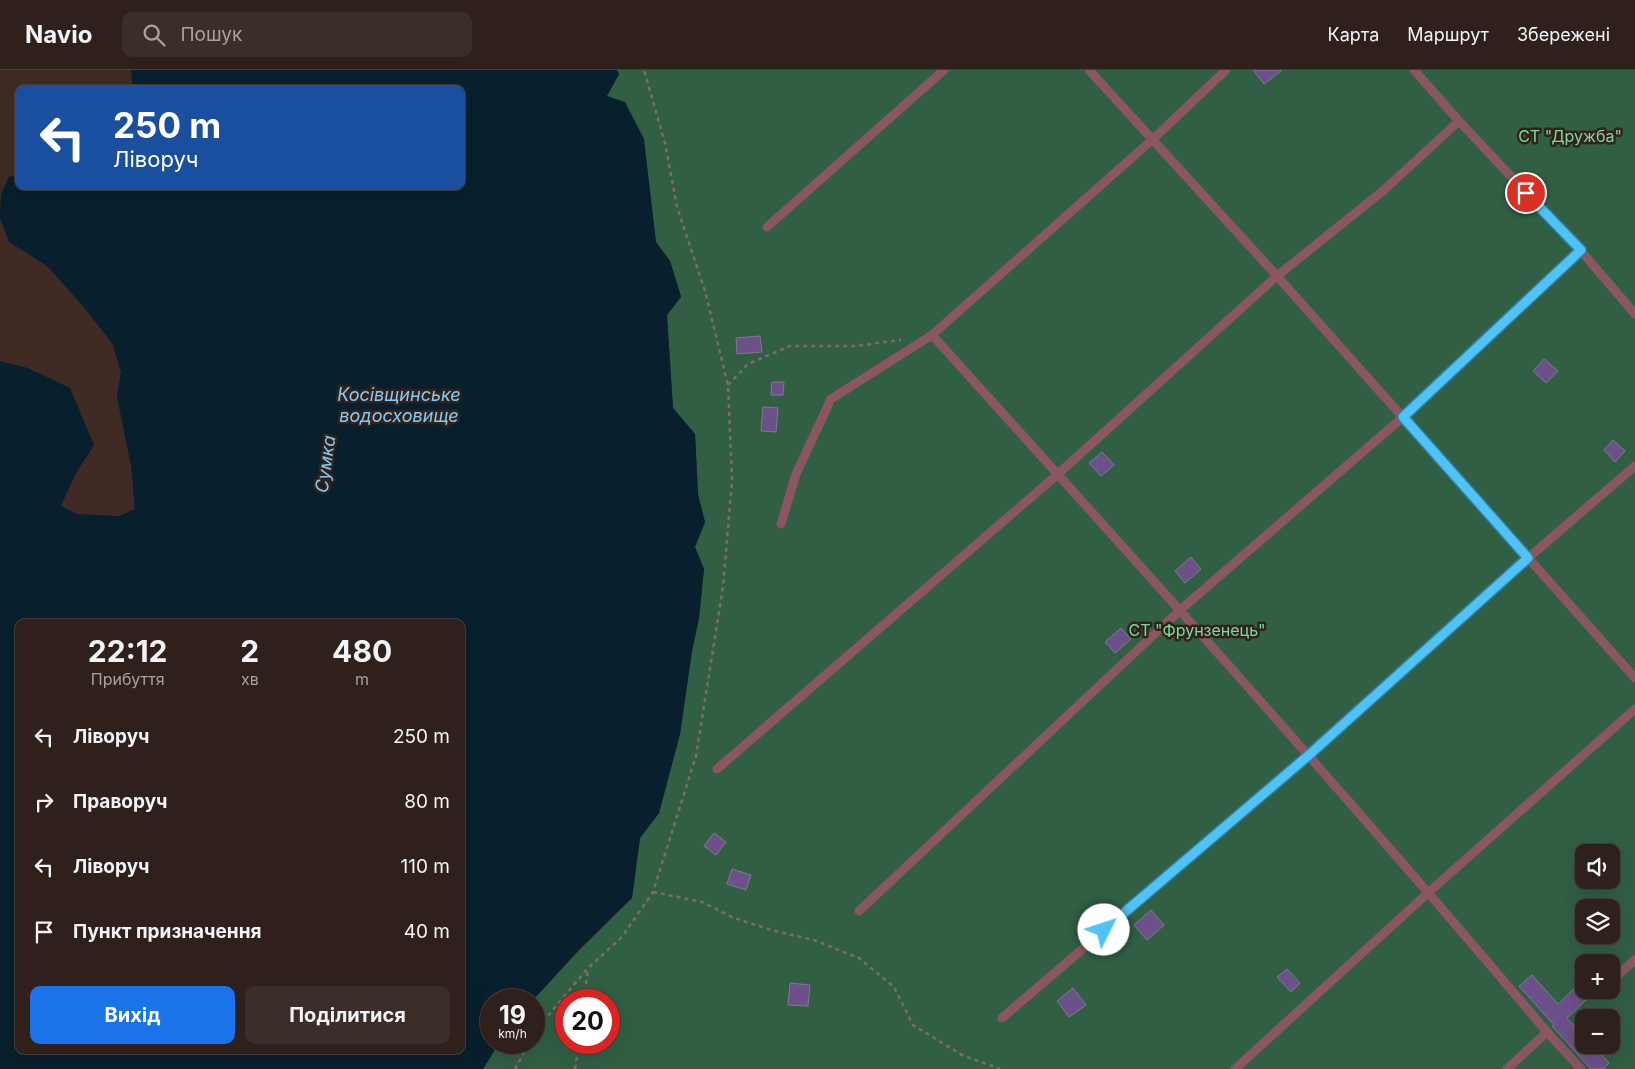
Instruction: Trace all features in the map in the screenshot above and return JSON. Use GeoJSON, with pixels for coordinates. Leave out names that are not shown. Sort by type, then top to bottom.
{"type":"FeatureCollection","features":[{"type":"Feature","properties":{"kind":"lane"},"geometry":{"type":"LineString","coordinates":[[767,227],[944,70]]}},
{"type":"Feature","properties":{"kind":"lane"},"geometry":{"type":"LineString","coordinates":[[1090,70],[1277,276],[1635,678]]}},
{"type":"Feature","properties":{"kind":"lane"},"geometry":{"type":"LineString","coordinates":[[780,524],[796,474],[831,399],[932,335],[1153,139],[1226,70]]}},
{"type":"Feature","properties":{"kind":"lane"},"geometry":{"type":"LineString","coordinates":[[1414,70],[1459,122],[1581,250],[1635,314]]}},
{"type":"Feature","properties":{"kind":"lane"},"geometry":{"type":"LineString","coordinates":[[717,769],[1058,474],[1277,276],[1384,190],[1459,122]]}},
{"type":"Feature","properties":{"kind":"lane"},"geometry":{"type":"LineString","coordinates":[[859,911],[1179,611],[1403,417],[1581,250]]}},
{"type":"Feature","properties":{"kind":"lane"},"geometry":{"type":"LineString","coordinates":[[932,335],[1309,755],[1581,1069]]}},
{"type":"Feature","properties":{"kind":"lane"},"geometry":{"type":"LineString","coordinates":[[1002,1018],[1309,755],[1528,558],[1635,466]]}},
{"type":"Feature","properties":{"kind":"lane"},"geometry":{"type":"LineString","coordinates":[[1235,1069],[1429,892],[1635,709]]}},
{"type":"Feature","properties":{"kind":"lane"},"geometry":{"type":"LineString","coordinates":[[1620,973],[1635,960]]}},
{"type":"Feature","properties":{"kind":"lane"},"geometry":{"type":"LineString","coordinates":[[1507,1069],[1548,1032]]}},
{"type":"Feature","properties":{"kind":"path"},"geometry":{"type":"LineString","coordinates":[[545,1019],[588,968],[622,937],[652,892],[696,756],[723,587],[732,480],[728,384],[705,291],[677,206],[665,143],[644,70]]}},
{"type":"Feature","properties":{"kind":"path"},"geometry":{"type":"LineString","coordinates":[[728,384],[748,364],[790,346],[855,346],[903,340]]}},
{"type":"Feature","properties":{"kind":"path"},"geometry":{"type":"LineString","coordinates":[[652,892],[702,902],[734,918],[775,931],[814,940],[859,958],[894,987],[913,1026],[962,1055],[1000,1069]]}},
{"type":"Feature","properties":{"kind":"path"},"geometry":{"type":"LineString","coordinates":[[585,989],[588,968]]}},
{"type":"Feature","properties":{"kind":"path"},"geometry":{"type":"LineString","coordinates":[[515,1069],[523,1054]]}},
{"type":"Feature","properties":{"kind":"path"},"geometry":{"type":"LineString","coordinates":[[575,1069],[577,1054]]}},
{"type":"Feature","properties":{"kind":"green space","name":"СТ \"Фрунзенець\""},"geometry":{"type":"Polygon","coordinates":[[[617,70],[1635,70],[1635,1069],[483,1069],[492,1054],[545,1054],[545,989],[543,989],[632,897],[640,838],[659,813],[680,734],[692,651],[699,618],[704,569],[695,547],[705,522],[698,494],[695,434],[673,408],[667,315],[681,296],[670,261],[656,242],[643,139],[606,96],[619,75],[617,70]]]}},
{"type":"Feature","properties":{"kind":"water","name":"Косівщинське водосховище"},"geometry":{"type":"Polygon","coordinates":[[[131,70],[617,70],[619,74],[607,96],[625,102],[644,139],[656,242],[670,261],[681,297],[667,315],[673,408],[695,434],[698,494],[705,522],[695,547],[704,569],[699,618],[692,651],[680,734],[659,813],[640,838],[632,898],[579,950],[543,989],[480,989],[480,1054],[492,1054],[483,1069],[0,1069],[0,361],[28,368],[70,388],[94,445],[75,475],[61,506],[77,514],[119,516],[135,509],[131,466],[117,397],[121,372],[112,343],[82,305],[47,266],[9,242],[0,218],[1,194],[9,177],[15,175],[15,190],[465,190],[465,85],[133,85],[131,70]]]}},
{"type":"Feature","properties":{"kind":"building"},"geometry":{"type":"Polygon","coordinates":[[[1253,70],[1282,70],[1264,84],[1253,70]]]}},
{"type":"Feature","properties":{"kind":"building"},"geometry":{"type":"Polygon","coordinates":[[[760,336],[762,352],[737,354],[736,338],[760,336]]]}},
{"type":"Feature","properties":{"kind":"building"},"geometry":{"type":"Polygon","coordinates":[[[1544,359],[1558,371],[1546,383],[1533,371],[1544,359]]]}},
{"type":"Feature","properties":{"kind":"building"},"geometry":{"type":"Polygon","coordinates":[[[772,382],[784,382],[783,395],[771,395],[772,382]]]}},
{"type":"Feature","properties":{"kind":"building"},"geometry":{"type":"Polygon","coordinates":[[[763,407],[778,408],[776,432],[761,431],[763,407]]]}},
{"type":"Feature","properties":{"kind":"building"},"geometry":{"type":"Polygon","coordinates":[[[1613,440],[1625,451],[1615,462],[1604,450],[1613,440]]]}},
{"type":"Feature","properties":{"kind":"building"},"geometry":{"type":"Polygon","coordinates":[[[1102,452],[1114,465],[1101,476],[1089,463],[1102,452]]]}},
{"type":"Feature","properties":{"kind":"building"},"geometry":{"type":"Polygon","coordinates":[[[1191,557],[1201,569],[1185,583],[1175,571],[1191,557]]]}},
{"type":"Feature","properties":{"kind":"building"},"geometry":{"type":"Polygon","coordinates":[[[1121,628],[1131,639],[1115,653],[1105,642],[1121,628]]]}},
{"type":"Feature","properties":{"kind":"building"},"geometry":{"type":"Polygon","coordinates":[[[714,833],[726,842],[716,855],[704,846],[714,833]]]}},
{"type":"Feature","properties":{"kind":"building"},"geometry":{"type":"Polygon","coordinates":[[[732,869],[751,875],[746,890],[727,884],[732,869]]]}},
{"type":"Feature","properties":{"kind":"building"},"geometry":{"type":"Polygon","coordinates":[[[1151,910],[1164,925],[1147,940],[1134,925],[1151,910]]]}},
{"type":"Feature","properties":{"kind":"building"},"geometry":{"type":"Polygon","coordinates":[[[1287,969],[1300,983],[1291,992],[1277,977],[1287,969]]]}},
{"type":"Feature","properties":{"kind":"building"},"geometry":{"type":"Polygon","coordinates":[[[1532,975],[1558,1004],[1575,988],[1575,999],[1587,999],[1567,1018],[1575,1026],[1575,1051],[1552,1026],[1554,1025],[1519,986],[1532,975]]]}},
{"type":"Feature","properties":{"kind":"building"},"geometry":{"type":"Polygon","coordinates":[[[790,983],[810,985],[808,1006],[788,1005],[790,983]]]}},
{"type":"Feature","properties":{"kind":"building"},"geometry":{"type":"Polygon","coordinates":[[[1073,988],[1086,1005],[1069,1017],[1057,1001],[1073,988]]]}},
{"type":"Feature","properties":{"kind":"building"},"geometry":{"type":"Polygon","coordinates":[[[1577,1054],[1600,1054],[1609,1063],[1603,1069],[1591,1069],[1577,1054]]]}},
{"type":"Feature","properties":{"kind":"route"},"geometry":{"type":"LineString","coordinates":[[1104,930],[1309,755],[1528,558],[1403,417],[1581,250],[1526,193]]}},
{"type":"Feature","properties":{"kind":"park label","name":"СТ \"Дружба\""},"geometry":{"type":"Point","coordinates":[1570,136]}},
{"type":"Feature","properties":{"kind":"water label","name":"Сумка"},"geometry":{"type":"Point","coordinates":[325,464]}}]}
